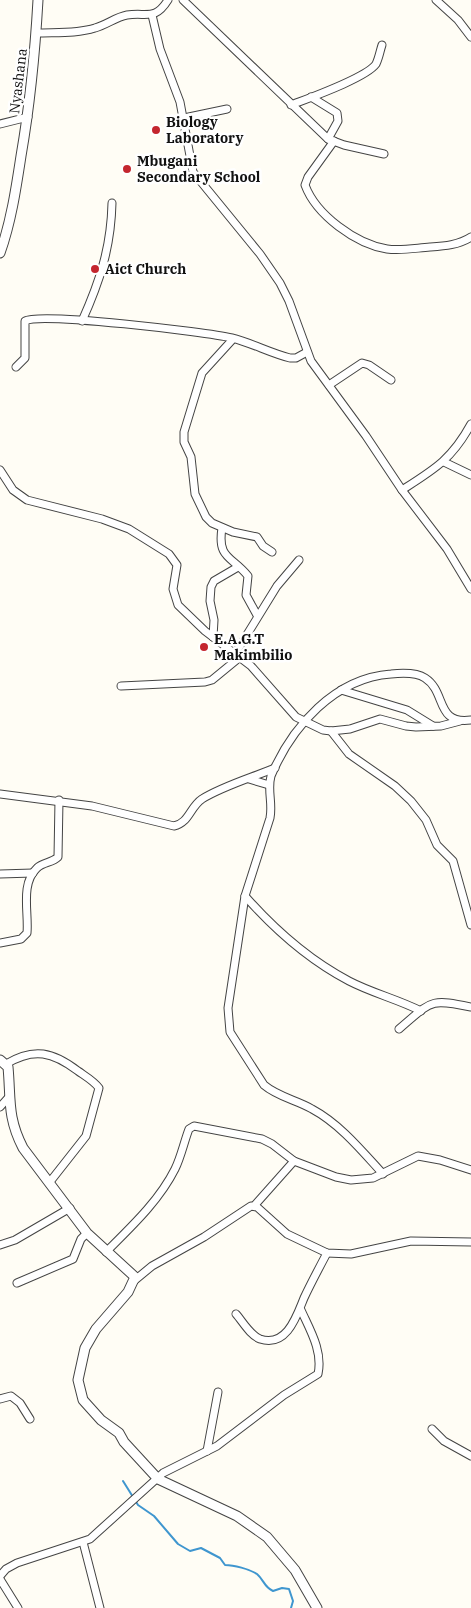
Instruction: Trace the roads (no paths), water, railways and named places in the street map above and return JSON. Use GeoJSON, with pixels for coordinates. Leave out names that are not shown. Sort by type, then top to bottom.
{"type":"FeatureCollection","features":[{"type":"Feature","properties":{"kind":"street","name":"Nyashana"},"geometry":{"type":"LineString","coordinates":[[0,253],[8,230],[28,117],[38,0]]}},
{"type":"Feature","properties":{"kind":"street"},"geometry":{"type":"LineString","coordinates":[[36,33],[82,31],[106,25],[126,16],[152,15],[158,12],[168,0]]}},
{"type":"Feature","properties":{"kind":"street"},"geometry":{"type":"LineString","coordinates":[[183,0],[291,105],[331,140],[384,154]]}},
{"type":"Feature","properties":{"kind":"street"},"geometry":{"type":"LineString","coordinates":[[436,0],[458,20],[471,37]]}},
{"type":"Feature","properties":{"kind":"street"},"geometry":{"type":"LineString","coordinates":[[152,15],[160,49],[184,118],[192,172],[260,254],[280,283],[289,301],[307,352],[402,490],[447,549],[471,589]]}},
{"type":"Feature","properties":{"kind":"street"},"geometry":{"type":"LineString","coordinates":[[291,105],[372,68],[378,59],[382,45]]}},
{"type":"Feature","properties":{"kind":"street"},"geometry":{"type":"LineString","coordinates":[[311,97],[337,113],[338,122],[331,140],[308,176],[305,185],[321,211],[342,229],[387,249],[439,246],[460,243],[471,237]]}},
{"type":"Feature","properties":{"kind":"street"},"geometry":{"type":"LineString","coordinates":[[184,118],[227,109]]}},
{"type":"Feature","properties":{"kind":"street"},"geometry":{"type":"LineString","coordinates":[[0,124],[28,117]]}},
{"type":"Feature","properties":{"kind":"street"},"geometry":{"type":"LineString","coordinates":[[82,321],[92,298],[109,242],[112,203]]}},
{"type":"Feature","properties":{"kind":"street"},"geometry":{"type":"LineString","coordinates":[[16,367],[25,358],[25,321],[45,317],[186,331],[233,339],[290,358],[296,358],[307,352]]}},
{"type":"Feature","properties":{"kind":"street"},"geometry":{"type":"LineString","coordinates":[[233,339],[202,372],[183,438],[185,448],[191,458],[193,485],[202,512],[212,523],[222,528],[257,537],[263,546],[272,552]]}},
{"type":"Feature","properties":{"kind":"street"},"geometry":{"type":"LineString","coordinates":[[329,385],[362,364],[369,365],[391,380]]}},
{"type":"Feature","properties":{"kind":"street"},"geometry":{"type":"LineString","coordinates":[[402,490],[444,462],[453,452],[471,424]]}},
{"type":"Feature","properties":{"kind":"street"},"geometry":{"type":"LineString","coordinates":[[444,462],[471,475]]}},
{"type":"Feature","properties":{"kind":"street"},"geometry":{"type":"LineString","coordinates":[[0,470],[13,490],[27,500],[102,519],[129,529],[169,554],[177,565],[173,589],[178,605],[213,637],[238,655],[266,682],[289,711],[305,722],[330,731],[357,727],[380,719],[406,726],[433,727],[471,720]]}},
{"type":"Feature","properties":{"kind":"street"},"geometry":{"type":"LineString","coordinates":[[222,528],[221,547],[248,576],[246,596],[257,616]]}},
{"type":"Feature","properties":{"kind":"street"},"geometry":{"type":"LineString","coordinates":[[121,686],[205,682],[212,680],[238,655],[257,616],[277,586],[299,560]]}},
{"type":"Feature","properties":{"kind":"street"},"geometry":{"type":"LineString","coordinates":[[213,637],[214,620],[210,602],[210,587],[214,580],[238,567]]}},
{"type":"Feature","properties":{"kind":"street"},"geometry":{"type":"LineString","coordinates":[[383,1174],[337,1127],[313,1109],[270,1091],[264,1086],[230,1032],[228,1008],[245,896],[270,818],[272,807],[269,785],[275,768],[305,722],[321,704],[341,690],[365,678],[405,674],[423,676],[432,683],[448,715],[460,721]]}},
{"type":"Feature","properties":{"kind":"street"},"geometry":{"type":"LineString","coordinates":[[341,690],[407,710],[433,727]]}},
{"type":"Feature","properties":{"kind":"street"},"geometry":{"type":"LineString","coordinates":[[330,731],[349,754],[395,786],[411,801],[426,820],[437,845],[453,861],[471,925]]}},
{"type":"Feature","properties":{"kind":"street"},"geometry":{"type":"LineString","coordinates":[[0,794],[59,800],[130,814],[174,826],[186,821],[192,808],[204,798],[275,768]]}},
{"type":"Feature","properties":{"kind":"street"},"geometry":{"type":"LineString","coordinates":[[249,779],[269,785]]}},
{"type":"Feature","properties":{"kind":"street"},"geometry":{"type":"LineString","coordinates":[[0,943],[21,939],[27,933],[27,894],[33,873],[38,867],[56,860],[58,857],[59,800]]}},
{"type":"Feature","properties":{"kind":"street"},"geometry":{"type":"LineString","coordinates":[[0,874],[33,873]]}},
{"type":"Feature","properties":{"kind":"street"},"geometry":{"type":"LineString","coordinates":[[245,896],[276,930],[332,972],[421,1011]]}},
{"type":"Feature","properties":{"kind":"street"},"geometry":{"type":"LineString","coordinates":[[399,1029],[435,1002],[444,1001],[471,1007]]}},
{"type":"Feature","properties":{"kind":"street"},"geometry":{"type":"LineString","coordinates":[[50,1182],[86,1136],[99,1088],[54,1056],[31,1054],[3,1062],[8,1098],[17,1136],[50,1182],[70,1208],[87,1233],[106,1252],[134,1275],[135,1280]]}},
{"type":"Feature","properties":{"kind":"street"},"geometry":{"type":"LineString","coordinates":[[0,1107],[8,1098]]}},
{"type":"Feature","properties":{"kind":"street"},"geometry":{"type":"LineString","coordinates":[[106,1252],[132,1226],[169,1180],[191,1127],[262,1139],[272,1144],[294,1161],[336,1177],[351,1180],[364,1180],[383,1174],[418,1156],[440,1160],[471,1170]]}},
{"type":"Feature","properties":{"kind":"street"},"geometry":{"type":"LineString","coordinates":[[294,1161],[254,1206],[152,1266],[135,1280],[90,1338],[79,1371],[79,1389],[91,1411],[119,1433],[124,1442],[158,1479],[237,1516],[255,1528],[279,1550],[295,1570],[317,1608]]}},
{"type":"Feature","properties":{"kind":"street"},"geometry":{"type":"LineString","coordinates":[[254,1206],[287,1234],[327,1253],[351,1254],[411,1240],[471,1242]]}},
{"type":"Feature","properties":{"kind":"street"},"geometry":{"type":"LineString","coordinates":[[0,1245],[15,1240],[70,1208]]}},
{"type":"Feature","properties":{"kind":"street"},"geometry":{"type":"LineString","coordinates":[[17,1283],[73,1259],[81,1239],[87,1233]]}},
{"type":"Feature","properties":{"kind":"street"},"geometry":{"type":"LineString","coordinates":[[236,1314],[253,1334],[266,1340],[284,1335],[301,1310],[327,1253]]}},
{"type":"Feature","properties":{"kind":"street"},"geometry":{"type":"LineString","coordinates":[[18,1608],[0,1577],[6,1569],[17,1563],[83,1542],[97,1534],[158,1479],[178,1464],[207,1451],[231,1437],[284,1395],[318,1374],[320,1361],[301,1310]]}},
{"type":"Feature","properties":{"kind":"street"},"geometry":{"type":"LineString","coordinates":[[207,1451],[218,1392]]}},
{"type":"Feature","properties":{"kind":"street"},"geometry":{"type":"LineString","coordinates":[[0,1400],[11,1396],[16,1398],[30,1419]]}},
{"type":"Feature","properties":{"kind":"street"},"geometry":{"type":"LineString","coordinates":[[432,1429],[444,1441],[471,1456]]}},
{"type":"Feature","properties":{"kind":"street"},"geometry":{"type":"LineString","coordinates":[[83,1542],[100,1608]]}},
{"type":"Feature","properties":{"kind":"waterway"},"geometry":{"type":"LineString","coordinates":[[123,1481],[138,1505],[154,1516],[178,1544],[190,1551],[201,1548],[220,1558],[225,1565],[254,1572],[273,1591],[282,1588],[289,1589],[293,1601],[291,1608]]}},
{"type":"Feature","properties":{"kind":"place","name":"Biology Laboratory"},"geometry":{"type":"Point","coordinates":[156,130]}},
{"type":"Feature","properties":{"kind":"place","name":"Mbugani Secondary School"},"geometry":{"type":"Point","coordinates":[127,169]}},
{"type":"Feature","properties":{"kind":"place","name":"Aict Church"},"geometry":{"type":"Point","coordinates":[95,269]}},
{"type":"Feature","properties":{"kind":"place","name":"E.A.G.T Makimbilio"},"geometry":{"type":"Point","coordinates":[204,647]}}]}
